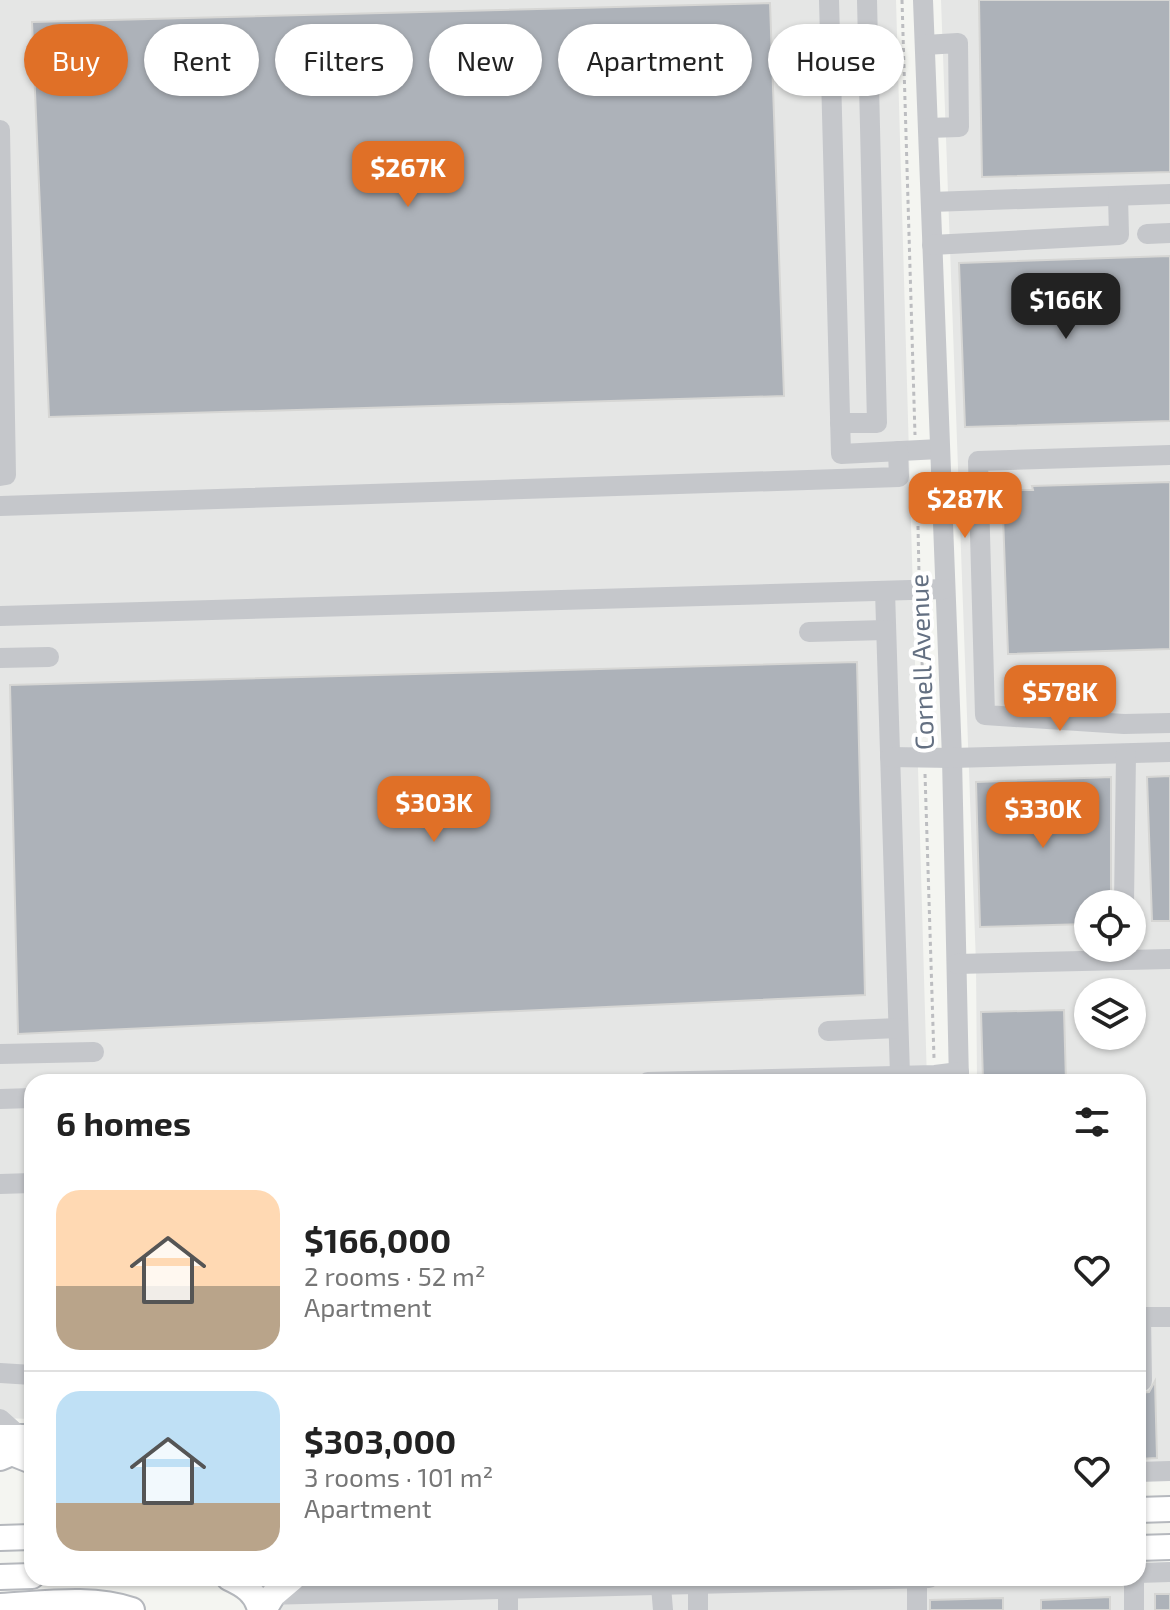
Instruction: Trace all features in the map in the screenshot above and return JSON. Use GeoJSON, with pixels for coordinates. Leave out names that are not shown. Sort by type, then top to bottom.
{"type":"FeatureCollection","features":[{"type":"Feature","properties":{"kind":"main road"},"geometry":{"type":"LineString","coordinates":[[0,1458],[12,1453],[24,1458]]}},
{"type":"Feature","properties":{"kind":"main road"},"geometry":{"type":"LineString","coordinates":[[1146,1510],[1170,1509]]}},
{"type":"Feature","properties":{"kind":"main road"},"geometry":{"type":"LineString","coordinates":[[1146,1548],[1170,1547]]}},
{"type":"Feature","properties":{"kind":"main road"},"geometry":{"type":"LineString","coordinates":[[0,1577],[24,1576]]}},
{"type":"Feature","properties":{"kind":"main road"},"geometry":{"type":"LineString","coordinates":[[246,1586],[263,1603],[283,1586]]}},
{"type":"Feature","properties":{"kind":"main road"},"geometry":{"type":"LineString","coordinates":[[0,1606],[108,1604],[132,1610]]}},
{"type":"Feature","properties":{"kind":"street"},"geometry":{"type":"LineString","coordinates":[[829,0],[841,454],[906,451],[978,461],[1170,455]]}},
{"type":"Feature","properties":{"kind":"street"},"geometry":{"type":"LineString","coordinates":[[840,423],[877,423],[867,0]]}},
{"type":"Feature","properties":{"kind":"street","name":"Cornell Avenue"},"geometry":{"type":"LineString","coordinates":[[923,0],[952,758],[959,1074]]}},
{"type":"Feature","properties":{"kind":"street"},"geometry":{"type":"LineString","coordinates":[[925,45],[958,43],[959,127],[928,128]]}},
{"type":"Feature","properties":{"kind":"street"},"geometry":{"type":"LineString","coordinates":[[0,130],[6,475],[0,476]]}},
{"type":"Feature","properties":{"kind":"street"},"geometry":{"type":"LineString","coordinates":[[931,202],[1170,194]]}},
{"type":"Feature","properties":{"kind":"street"},"geometry":{"type":"LineString","coordinates":[[932,245],[1119,235],[1118,196]]}},
{"type":"Feature","properties":{"kind":"street"},"geometry":{"type":"LineString","coordinates":[[1147,234],[1170,233]]}},
{"type":"Feature","properties":{"kind":"street"},"geometry":{"type":"LineString","coordinates":[[0,506],[899,477],[906,451]]}},
{"type":"Feature","properties":{"kind":"street"},"geometry":{"type":"LineString","coordinates":[[978,461],[985,715],[1124,724],[1170,723]]}},
{"type":"Feature","properties":{"kind":"street"},"geometry":{"type":"LineString","coordinates":[[0,616],[945,589]]}},
{"type":"Feature","properties":{"kind":"street"},"geometry":{"type":"LineString","coordinates":[[885,591],[900,1074]]}},
{"type":"Feature","properties":{"kind":"street"},"geometry":{"type":"LineString","coordinates":[[809,632],[886,630]]}},
{"type":"Feature","properties":{"kind":"street"},"geometry":{"type":"LineString","coordinates":[[0,658],[49,657]]}},
{"type":"Feature","properties":{"kind":"street"},"geometry":{"type":"LineString","coordinates":[[890,757],[1170,752]]}},
{"type":"Feature","properties":{"kind":"street"},"geometry":{"type":"LineString","coordinates":[[1124,890],[1126,754]]}},
{"type":"Feature","properties":{"kind":"street"},"geometry":{"type":"LineString","coordinates":[[957,964],[1170,959]]}},
{"type":"Feature","properties":{"kind":"street"},"geometry":{"type":"LineString","coordinates":[[828,1031],[898,1028]]}},
{"type":"Feature","properties":{"kind":"street"},"geometry":{"type":"LineString","coordinates":[[0,1054],[94,1052]]}},
{"type":"Feature","properties":{"kind":"street"},"geometry":{"type":"LineString","coordinates":[[0,1099],[24,1098]]}},
{"type":"Feature","properties":{"kind":"street"},"geometry":{"type":"LineString","coordinates":[[0,1184],[24,1183]]}},
{"type":"Feature","properties":{"kind":"street"},"geometry":{"type":"LineString","coordinates":[[1146,1317],[1170,1317]]}},
{"type":"Feature","properties":{"kind":"street"},"geometry":{"type":"LineString","coordinates":[[0,1373],[24,1374]]}},
{"type":"Feature","properties":{"kind":"street"},"geometry":{"type":"LineString","coordinates":[[0,1419],[17,1437]]}},
{"type":"Feature","properties":{"kind":"street"},"geometry":{"type":"LineString","coordinates":[[1146,1472],[1170,1471]]}},
{"type":"Feature","properties":{"kind":"street"},"geometry":{"type":"LineString","coordinates":[[1146,1573],[1170,1572]]}},
{"type":"Feature","properties":{"kind":"street"},"geometry":{"type":"LineString","coordinates":[[263,1603],[508,1600],[661,1586],[663,1610]]}},
{"type":"Feature","properties":{"kind":"street"},"geometry":{"type":"LineString","coordinates":[[698,1586],[698,1610]]}},
{"type":"Feature","properties":{"kind":"street"},"geometry":{"type":"LineString","coordinates":[[917,1586],[917,1610]]}},
{"type":"Feature","properties":{"kind":"street"},"geometry":{"type":"LineString","coordinates":[[1134,1586],[1134,1610]]}},
{"type":"Feature","properties":{"kind":"path"},"geometry":{"type":"LineString","coordinates":[[902,0],[906,451],[920,590],[935,1074]]}},
{"type":"Feature","properties":{"kind":"shaded area"},"geometry":{"type":"Polygon","coordinates":[[[0,0],[896,0],[897,24],[768,24],[768,96],[899,96],[927,1074],[24,1074],[24,1419],[0,1418],[0,0]]]}},
{"type":"Feature","properties":{"kind":"shaded area"},"geometry":{"type":"Polygon","coordinates":[[[941,0],[1170,0],[1170,1465],[1146,1466],[1146,1074],[977,1074],[976,964],[941,0]]]}},
{"type":"Feature","properties":{"kind":"shaded area"},"geometry":{"type":"Polygon","coordinates":[[[1170,1572],[1170,1610],[264,1610],[273,1595],[620,1586],[1146,1586],[1146,1576],[1170,1572]]]}},
{"type":"Feature","properties":{"kind":"building"},"geometry":{"type":"Polygon","coordinates":[[[979,0],[1170,0],[1170,172],[982,177],[979,0]]]}},
{"type":"Feature","properties":{"kind":"building"},"geometry":{"type":"Polygon","coordinates":[[[770,3],[768,96],[773,96],[784,396],[49,417],[35,96],[128,96],[128,24],[32,22],[770,3]]]}},
{"type":"Feature","properties":{"kind":"building"},"geometry":{"type":"Polygon","coordinates":[[[1170,256],[1170,421],[965,427],[959,263],[1170,256]]]}},
{"type":"Feature","properties":{"kind":"building"},"geometry":{"type":"Polygon","coordinates":[[[1170,482],[1170,649],[1008,654],[1003,516],[1008,514],[1008,490],[1033,490],[1032,486],[1170,482]]]}},
{"type":"Feature","properties":{"kind":"building"},"geometry":{"type":"Polygon","coordinates":[[[857,662],[865,995],[18,1034],[10,685],[857,662]]]}},
{"type":"Feature","properties":{"kind":"building"},"geometry":{"type":"Polygon","coordinates":[[[1170,776],[1170,921],[1152,921],[1147,777],[1170,776]]]}},
{"type":"Feature","properties":{"kind":"building"},"geometry":{"type":"Polygon","coordinates":[[[1111,777],[1111,890],[1074,890],[1074,924],[980,927],[976,782],[1111,777]]]}},
{"type":"Feature","properties":{"kind":"building"},"geometry":{"type":"Polygon","coordinates":[[[1064,1010],[1066,1074],[983,1074],[981,1012],[1064,1010]]]}},
{"type":"Feature","properties":{"kind":"building"},"geometry":{"type":"Polygon","coordinates":[[[1155,1381],[1157,1458],[1146,1459],[1146,1392],[1155,1381]]]}},
{"type":"Feature","properties":{"kind":"building"},"geometry":{"type":"Polygon","coordinates":[[[1155,1594],[1170,1594],[1170,1610],[1155,1610],[1155,1594]]]}},
{"type":"Feature","properties":{"kind":"building"},"geometry":{"type":"Polygon","coordinates":[[[1110,1597],[1110,1610],[1041,1610],[1041,1600],[1110,1597]]]}},
{"type":"Feature","properties":{"kind":"building"},"geometry":{"type":"Polygon","coordinates":[[[1003,1598],[1003,1610],[930,1610],[930,1600],[1003,1598]]]}}]}
